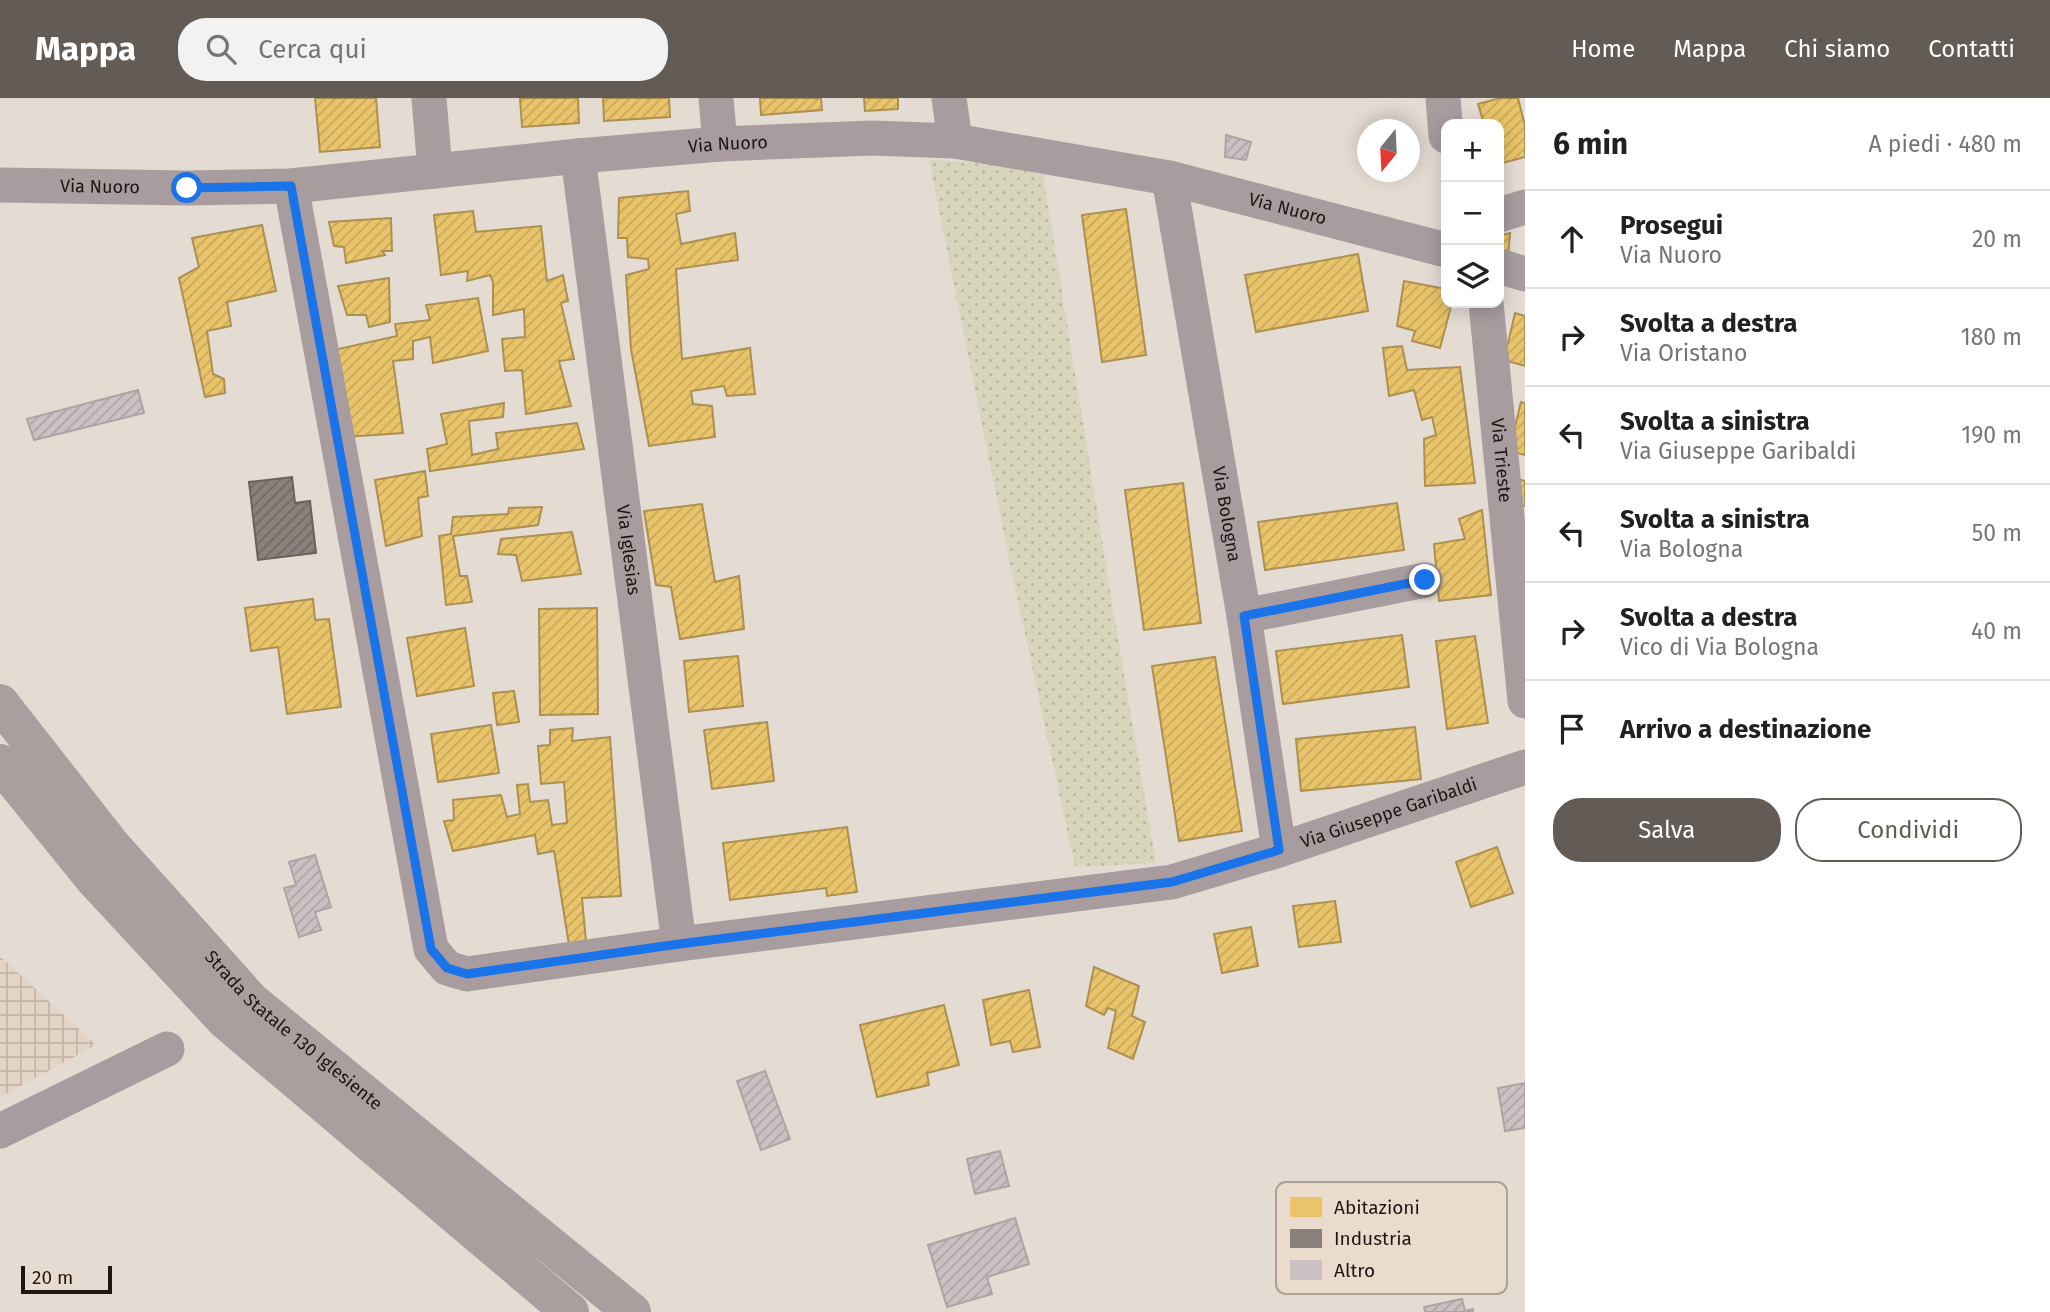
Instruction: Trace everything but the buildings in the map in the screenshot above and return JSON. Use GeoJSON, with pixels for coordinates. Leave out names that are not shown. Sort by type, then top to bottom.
{"type":"FeatureCollection","features":[{"type":"Feature","properties":{"kind":"main road","name":"Strada Statale 130 Iglesiente"},"geometry":{"type":"LineString","coordinates":[[0,703],[112,845],[251,1001],[632,1312]]}},
{"type":"Feature","properties":{"kind":"main road","name":"Strada Statale 130 Iglesiente"},"geometry":{"type":"LineString","coordinates":[[0,763],[94,878],[225,1020],[570,1312]]}},
{"type":"Feature","properties":{"kind":"street"},"geometry":{"type":"LineString","coordinates":[[429,98],[435,171]]}},
{"type":"Feature","properties":{"kind":"street"},"geometry":{"type":"LineString","coordinates":[[716,98],[720,144]]}},
{"type":"Feature","properties":{"kind":"street"},"geometry":{"type":"LineString","coordinates":[[949,98],[955,141]]}},
{"type":"Feature","properties":{"kind":"street"},"geometry":{"type":"LineString","coordinates":[[1443,98],[1445,119]]}},
{"type":"Feature","properties":{"kind":"street","name":"Via Nuoro"},"geometry":{"type":"LineString","coordinates":[[0,186],[291,186],[720,144],[872,138],[955,141],[1169,178],[1441,249]]}},
{"type":"Feature","properties":{"kind":"street","name":"Via Iglesias"},"geometry":{"type":"LineString","coordinates":[[578,156],[679,944]]}},
{"type":"Feature","properties":{"kind":"street","name":"Via Bologna"},"geometry":{"type":"LineString","coordinates":[[1169,178],[1244,616],[1279,850]]}},
{"type":"Feature","properties":{"kind":"street","name":"Via Giuseppe Garibaldi"},"geometry":{"type":"LineString","coordinates":[[291,186],[431,949],[447,968],[467,974],[679,944],[1172,882],[1279,850],[1525,767]]}},
{"type":"Feature","properties":{"kind":"street"},"geometry":{"type":"LineString","coordinates":[[1504,214],[1525,208]]}},
{"type":"Feature","properties":{"kind":"street"},"geometry":{"type":"LineString","coordinates":[[1504,268],[1525,274]]}},
{"type":"Feature","properties":{"kind":"street","name":"Via Trieste"},"geometry":{"type":"LineString","coordinates":[[1486,308],[1525,701]]}},
{"type":"Feature","properties":{"kind":"street"},"geometry":{"type":"LineString","coordinates":[[1244,616],[1425,580]]}},
{"type":"Feature","properties":{"kind":"street"},"geometry":{"type":"LineString","coordinates":[[0,1131],[167,1049]]}},
{"type":"Feature","properties":{"kind":"shaded area"},"geometry":{"type":"Polygon","coordinates":[[[929,160],[987,163],[1043,175],[1156,863],[1075,867],[1008,554],[929,160]]]}},
{"type":"Feature","properties":{"kind":"shaded area"},"geometry":{"type":"Polygon","coordinates":[[[0,956],[96,1045],[0,1097],[0,956]]]}},
{"type":"Feature","properties":{"kind":"route"},"geometry":{"type":"LineString","coordinates":[[187,188],[291,186],[431,949],[447,968],[467,974],[679,944],[1172,882],[1279,850],[1244,616],[1425,580]]}}]}
